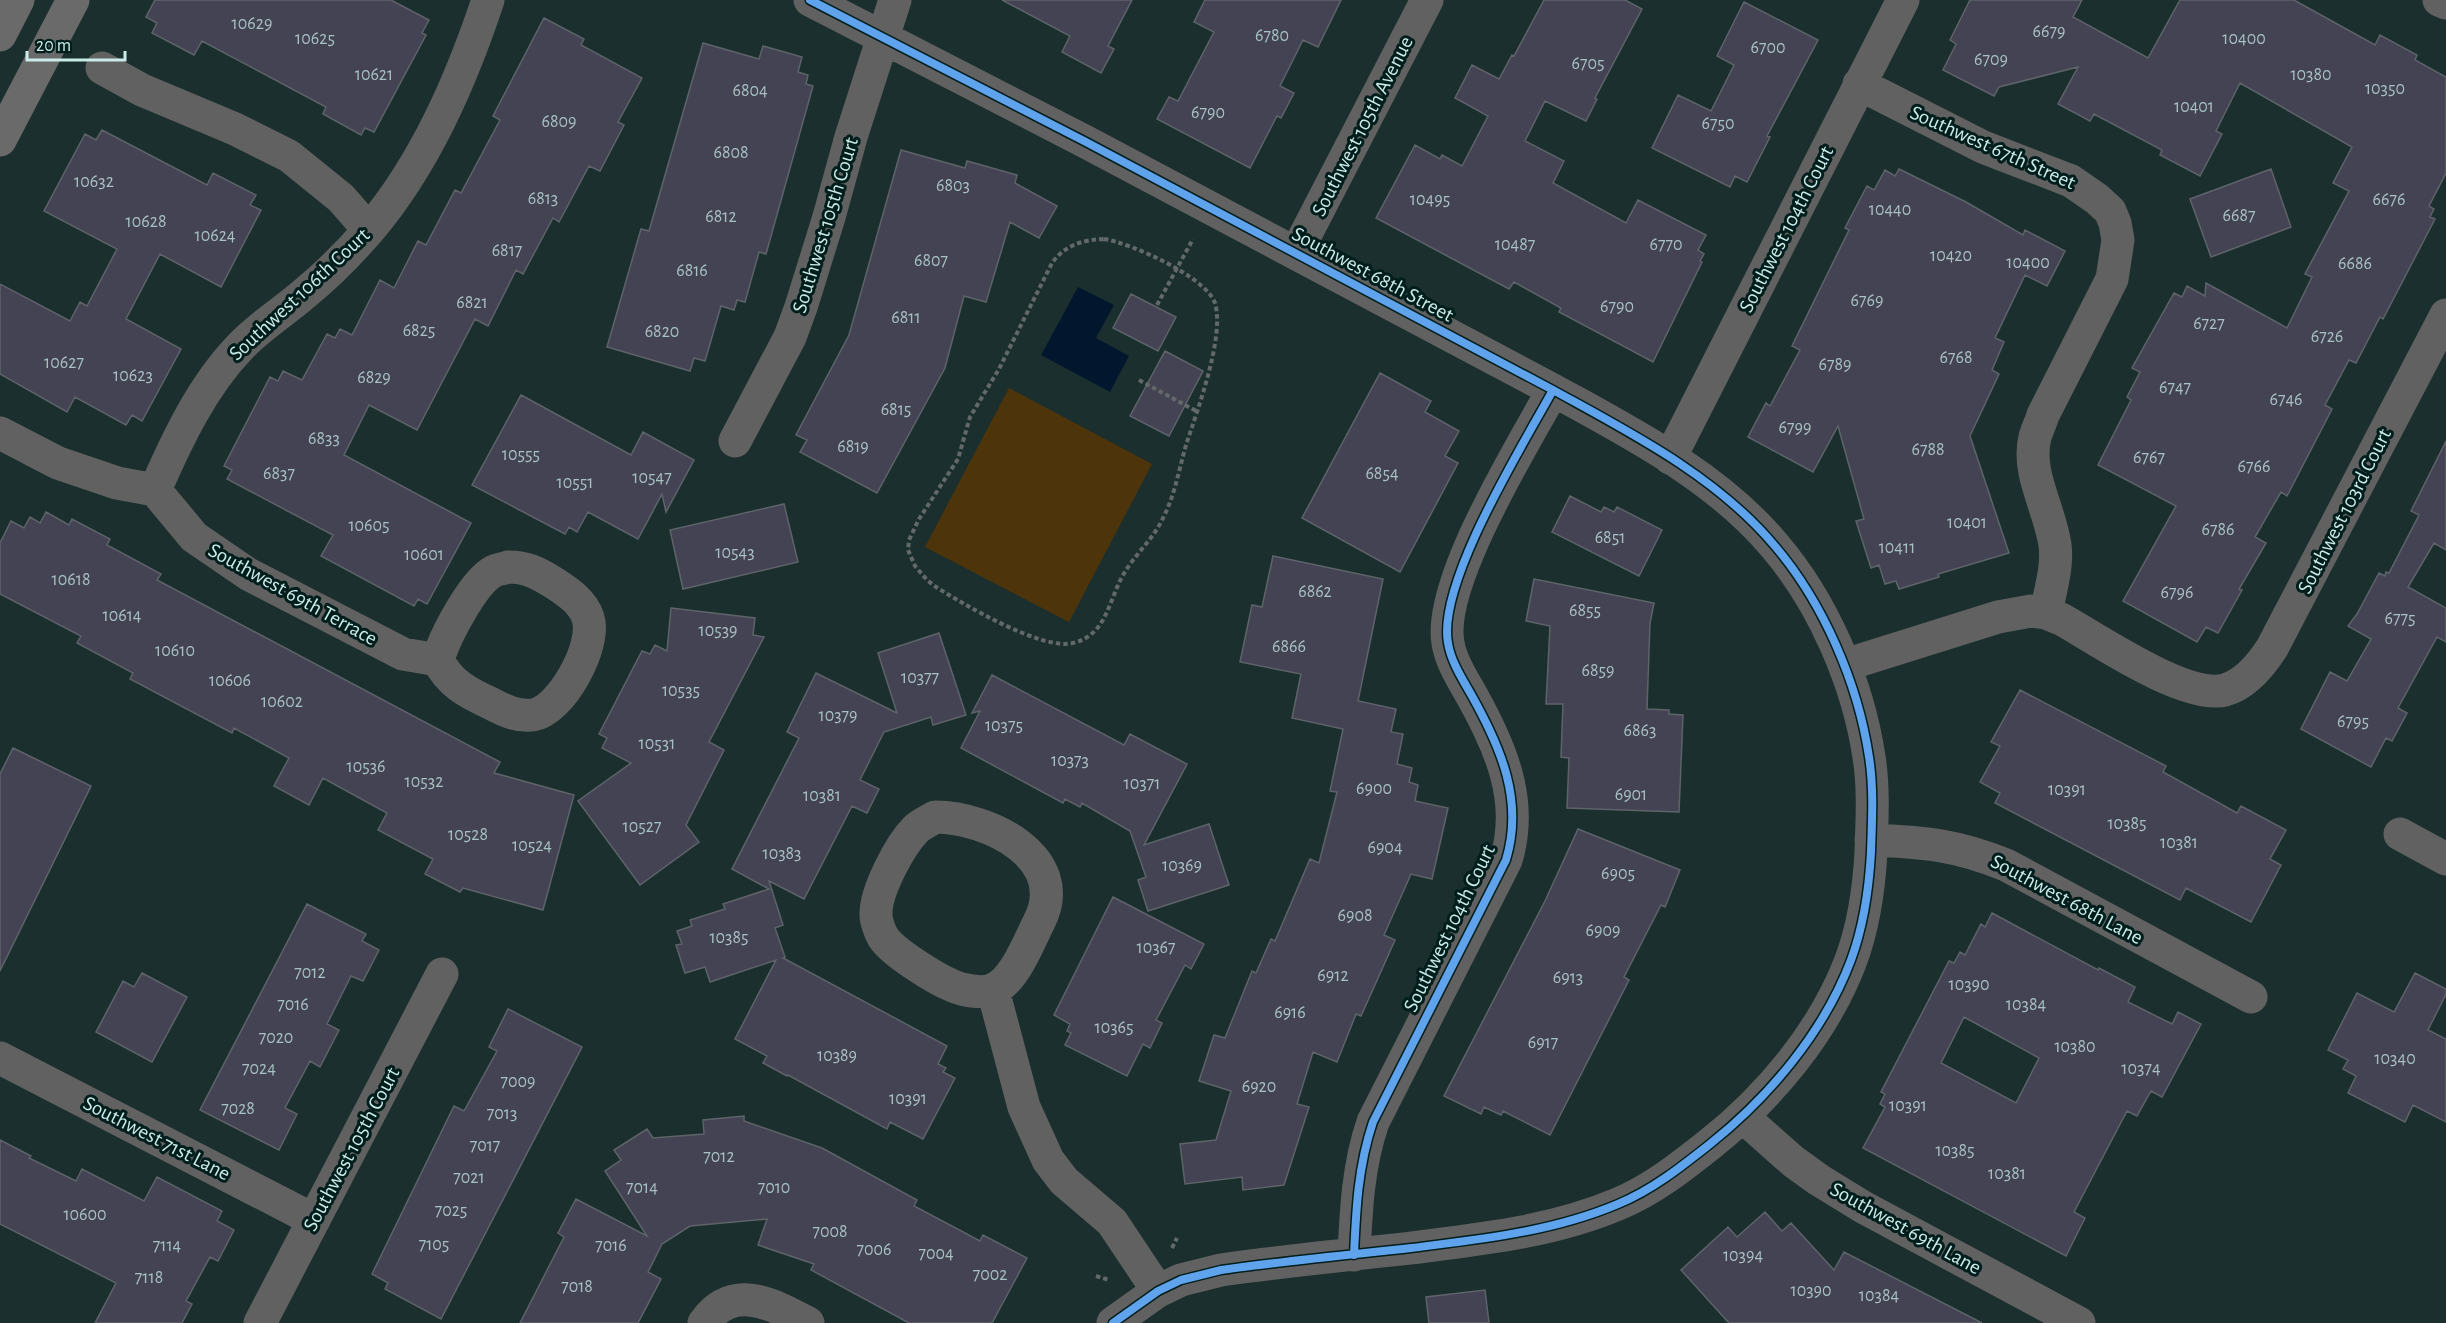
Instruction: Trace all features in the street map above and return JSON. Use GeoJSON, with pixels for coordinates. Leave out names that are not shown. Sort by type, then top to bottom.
{"type":"FeatureCollection","features":[{"type":"Feature","properties":{"kind":"main road"},"geometry":{"type":"LineString","coordinates":[[0,35],[18,0]]}},
{"type":"Feature","properties":{"kind":"main road"},"geometry":{"type":"LineString","coordinates":[[0,140],[8,106],[73,0]]}},
{"type":"Feature","properties":{"kind":"street","name":"Southwest 106th Court"},"geometry":{"type":"LineString","coordinates":[[155,490],[173,448],[221,369],[255,333],[304,294],[369,230],[400,189],[441,117],[488,0]]}},
{"type":"Feature","properties":{"kind":"street","name":"Southwest 68th Street"},"geometry":{"type":"LineString","coordinates":[[810,0],[1296,253],[1553,390],[1670,458],[1736,507],[1776,546],[1814,603],[1845,666],[1855,693],[1869,759],[1871,840],[1869,878],[1857,941],[1839,986],[1817,1024],[1774,1085],[1743,1118],[1683,1165],[1653,1185],[1620,1203],[1583,1216],[1487,1239],[1221,1270],[1181,1281],[1158,1291],[1113,1323]]}},
{"type":"Feature","properties":{"kind":"street","name":"Southwest 105th Court"},"geometry":{"type":"LineString","coordinates":[[735,441],[786,344],[797,317],[895,0]]}},
{"type":"Feature","properties":{"kind":"street","name":"Southwest 105th Avenue"},"geometry":{"type":"LineString","coordinates":[[1296,253],[1428,0]]}},
{"type":"Feature","properties":{"kind":"street","name":"Southwest 104th Court"},"geometry":{"type":"LineString","coordinates":[[1670,458],[1903,0]]}},
{"type":"Feature","properties":{"kind":"street"},"geometry":{"type":"LineString","coordinates":[[2439,0],[2446,3]]}},
{"type":"Feature","properties":{"kind":"street"},"geometry":{"type":"LineString","coordinates":[[102,68],[142,90],[235,129],[289,156],[341,198],[369,230]]}},
{"type":"Feature","properties":{"kind":"street","name":"Southwest 67th Street"},"geometry":{"type":"LineString","coordinates":[[1859,84],[1983,147],[2084,188],[2110,212],[2115,223],[2118,240],[2112,279],[2043,416],[2035,437],[2033,458],[2036,478],[2050,517],[2055,547],[2055,569],[2046,613]]}},
{"type":"Feature","properties":{"kind":"street","name":"Southwest 103rd Court"},"geometry":{"type":"LineString","coordinates":[[2046,613],[2063,620],[2179,684],[2201,690],[2223,691],[2236,686],[2250,676],[2272,648],[2446,315]]}},
{"type":"Feature","properties":{"kind":"street","name":"Southwest 104th Court"},"geometry":{"type":"LineString","coordinates":[[1354,1255],[1362,1159],[1373,1122],[1506,860],[1511,845],[1514,822],[1509,778],[1484,718],[1453,660],[1448,643],[1447,626],[1454,589],[1472,545],[1494,499],[1553,390]]}},
{"type":"Feature","properties":{"kind":"street"},"geometry":{"type":"LineString","coordinates":[[0,434],[58,463],[117,483],[155,490]]}},
{"type":"Feature","properties":{"kind":"street","name":"Southwest 69th Terrace"},"geometry":{"type":"LineString","coordinates":[[155,490],[194,537],[248,574],[403,654],[438,660]]}},
{"type":"Feature","properties":{"kind":"street"},"geometry":{"type":"LineString","coordinates":[[508,567],[522,567],[536,571],[570,594],[583,606],[589,620],[590,633],[585,649],[564,692],[550,708],[535,715],[521,715],[506,711],[467,692],[452,681],[438,660],[447,634],[479,586],[494,571],[508,567]]}},
{"type":"Feature","properties":{"kind":"street"},"geometry":{"type":"LineString","coordinates":[[1845,666],[1998,617],[2031,611],[2046,613]]}},
{"type":"Feature","properties":{"kind":"street"},"geometry":{"type":"LineString","coordinates":[[936,818],[960,819],[986,827],[1025,850],[1043,872],[1048,898],[1046,910],[1014,969],[1005,981],[993,990],[974,991],[954,987],[897,953],[883,937],[876,916],[885,880],[904,843],[917,828],[936,818]]}},
{"type":"Feature","properties":{"kind":"street"},"geometry":{"type":"LineString","coordinates":[[2400,834],[2446,859]]}},
{"type":"Feature","properties":{"kind":"street","name":"Southwest 68th Lane"},"geometry":{"type":"LineString","coordinates":[[1871,840],[1951,846],[1975,852],[2006,865],[2252,997]]}},
{"type":"Feature","properties":{"kind":"street","name":"Southwest 105th Court"},"geometry":{"type":"LineString","coordinates":[[260,1323],[442,974]]}},
{"type":"Feature","properties":{"kind":"street"},"geometry":{"type":"LineString","coordinates":[[993,990],[1024,1107],[1048,1160],[1064,1181],[1112,1222],[1158,1291]]}},
{"type":"Feature","properties":{"kind":"street","name":"Southwest 71st Lane"},"geometry":{"type":"LineString","coordinates":[[0,1058],[314,1220]]}},
{"type":"Feature","properties":{"kind":"street","name":"Southwest 69th Lane"},"geometry":{"type":"LineString","coordinates":[[1743,1118],[1794,1162],[1863,1207],[2079,1323]]}},
{"type":"Feature","properties":{"kind":"street"},"geometry":{"type":"LineString","coordinates":[[704,1323],[718,1308],[730,1301],[743,1299],[782,1310],[808,1323]]}},
{"type":"Feature","properties":{"kind":"path"},"geometry":{"type":"LineString","coordinates":[[1104,239],[1135,247],[1203,285],[1212,296],[1216,309],[1216,329],[1198,412],[1165,516],[1154,535],[1120,579],[1103,623],[1080,641],[1062,645],[1052,644],[1017,630],[936,587],[920,573],[910,558],[908,550],[912,533],[958,459],[970,417],[999,369],[1047,273],[1058,255],[1065,249],[1084,242],[1104,239]]}},
{"type":"Feature","properties":{"kind":"path"},"geometry":{"type":"LineString","coordinates":[[1157,305],[1193,239]]}},
{"type":"Feature","properties":{"kind":"path"},"geometry":{"type":"LineString","coordinates":[[1139,380],[1198,412]]}},
{"type":"Feature","properties":{"kind":"path"},"geometry":{"type":"LineString","coordinates":[[1096,1275],[1116,1282]]}},
{"type":"Feature","properties":{"kind":"shaded area"},"geometry":{"type":"Polygon","coordinates":[[[1009,388],[1152,464],[1069,622],[925,547],[1009,388]]]}},
{"type":"Feature","properties":{"kind":"water"},"geometry":{"type":"Polygon","coordinates":[[[1078,287],[1114,305],[1096,338],[1129,356],[1110,392],[1041,355],[1078,287]]]}},
{"type":"Feature","properties":{"kind":"building"},"geometry":{"type":"Polygon","coordinates":[[[155,0],[391,0],[429,20],[422,33],[426,35],[374,132],[365,128],[361,135],[323,114],[326,107],[202,41],[194,55],[152,33],[157,23],[146,17],[155,0]]]}},
{"type":"Feature","properties":{"kind":"building"},"geometry":{"type":"Polygon","coordinates":[[[1002,0],[1132,0],[1108,46],[1114,49],[1101,73],[1062,52],[1070,36],[1002,0]]]}},
{"type":"Feature","properties":{"kind":"building"},"geometry":{"type":"Polygon","coordinates":[[[1205,0],[1341,0],[1318,47],[1303,40],[1280,86],[1294,93],[1281,118],[1277,116],[1250,168],[1157,119],[1169,97],[1178,101],[1214,32],[1194,22],[1205,0]]]}},
{"type":"Feature","properties":{"kind":"building"},"geometry":{"type":"Polygon","coordinates":[[[1544,0],[1625,0],[1642,9],[1595,98],[1597,99],[1586,121],[1545,101],[1525,141],[1564,161],[1553,183],[1626,223],[1638,200],[1706,235],[1698,250],[1704,254],[1700,261],[1702,262],[1653,362],[1559,312],[1561,308],[1514,282],[1509,289],[1376,218],[1415,145],[1440,159],[1442,155],[1462,166],[1488,116],[1455,98],[1472,65],[1499,79],[1544,0]]]}},
{"type":"Feature","properties":{"kind":"building"},"geometry":{"type":"Polygon","coordinates":[[[1970,0],[2082,0],[2073,17],[2148,58],[2180,0],[2294,0],[2375,45],[2380,35],[2417,55],[2415,60],[2446,77],[2446,173],[2429,206],[2434,209],[2430,217],[2435,219],[2383,319],[2380,317],[2356,363],[2349,360],[2325,405],[2332,409],[2287,496],[2281,492],[2255,537],[2266,543],[2239,589],[2242,590],[2218,633],[2206,627],[2197,642],[2123,601],[2176,506],[2098,465],[2131,400],[2127,397],[2140,372],[2132,368],[2174,293],[2182,297],[2187,286],[2205,296],[2206,283],[2287,328],[2312,277],[2305,274],[2349,191],[2333,183],[2352,147],[2240,83],[2216,131],[2222,134],[2200,176],[2160,155],[2162,150],[2094,114],[2090,121],[2058,104],[2078,67],[1999,87],[1994,96],[1943,70],[1956,44],[1950,40],[1970,0]]]}},
{"type":"Feature","properties":{"kind":"building"},"geometry":{"type":"Polygon","coordinates":[[[1744,2],[1818,40],[1767,136],[1770,137],[1747,182],[1735,176],[1730,187],[1652,148],[1678,95],[1711,111],[1734,65],[1717,56],[1744,2]]]}},
{"type":"Feature","properties":{"kind":"building"},"geometry":{"type":"Polygon","coordinates":[[[544,18],[584,39],[581,45],[642,78],[618,122],[624,125],[600,171],[589,166],[559,222],[553,218],[523,274],[516,270],[488,326],[475,319],[417,430],[369,405],[344,455],[471,523],[427,604],[418,599],[414,606],[321,556],[333,535],[227,479],[232,470],[224,466],[270,377],[278,381],[283,371],[302,380],[327,334],[335,338],[340,329],[352,335],[380,280],[394,288],[418,241],[426,245],[455,190],[461,193],[500,120],[493,116],[544,18]]]}},
{"type":"Feature","properties":{"kind":"building"},"geometry":{"type":"Polygon","coordinates":[[[703,43],[759,59],[763,46],[802,57],[798,72],[808,75],[806,84],[813,86],[766,254],[759,252],[745,302],[737,300],[734,310],[721,306],[705,361],[694,358],[690,371],[607,347],[641,229],[649,231],[703,43]]]}},
{"type":"Feature","properties":{"kind":"building"},"geometry":{"type":"Polygon","coordinates":[[[102,130],[207,185],[213,173],[256,195],[250,205],[261,210],[221,287],[160,254],[126,319],[181,349],[142,421],[132,415],[126,425],[75,397],[67,412],[0,374],[0,284],[70,321],[80,302],[87,306],[117,249],[44,211],[85,134],[96,140],[102,130]]]}},
{"type":"Feature","properties":{"kind":"building"},"geometry":{"type":"Polygon","coordinates":[[[901,150],[965,168],[967,161],[1017,175],[1015,183],[1057,206],[1039,238],[1010,222],[986,302],[964,296],[945,368],[877,493],[800,452],[807,440],[796,435],[849,335],[901,150]]]}},
{"type":"Feature","properties":{"kind":"building"},"geometry":{"type":"Polygon","coordinates":[[[1899,169],[1966,202],[2023,235],[2025,230],[2065,251],[2047,286],[2025,275],[1995,338],[2004,342],[1992,370],[1999,374],[1970,436],[2009,553],[1938,574],[1939,577],[1899,589],[1896,581],[1885,584],[1879,565],[1871,568],[1856,521],[1864,519],[1838,426],[1813,472],[1748,437],[1766,403],[1770,406],[1800,350],[1792,346],[1849,230],[1845,228],[1867,186],[1874,190],[1885,170],[1895,176],[1899,169]]]}},
{"type":"Feature","properties":{"kind":"building"},"geometry":{"type":"Polygon","coordinates":[[[2271,169],[2291,227],[2211,257],[2190,199],[2271,169]]]}},
{"type":"Feature","properties":{"kind":"building"},"geometry":{"type":"Polygon","coordinates":[[[1131,294],[1176,317],[1158,351],[1113,328],[1131,294]]]}},
{"type":"Feature","properties":{"kind":"building"},"geometry":{"type":"Polygon","coordinates":[[[1165,351],[1203,371],[1169,436],[1130,416],[1165,351]]]}},
{"type":"Feature","properties":{"kind":"building"},"geometry":{"type":"Polygon","coordinates":[[[1380,373],[1431,401],[1425,412],[1459,431],[1445,456],[1458,463],[1400,572],[1302,518],[1380,373]]]}},
{"type":"Feature","properties":{"kind":"building"},"geometry":{"type":"Polygon","coordinates":[[[521,395],[631,455],[643,432],[694,460],[666,512],[662,494],[638,539],[588,512],[577,532],[569,527],[565,534],[472,485],[521,395]]]}},
{"type":"Feature","properties":{"kind":"building"},"geometry":{"type":"Polygon","coordinates":[[[2446,441],[2446,550],[2434,543],[2408,587],[2446,608],[2446,642],[2437,637],[2398,708],[2407,713],[2392,741],[2386,738],[2371,767],[2301,729],[2330,672],[2347,681],[2371,639],[2348,626],[2379,573],[2385,576],[2386,572],[2389,573],[2419,515],[2411,511],[2446,441]]]}},
{"type":"Feature","properties":{"kind":"building"},"geometry":{"type":"Polygon","coordinates":[[[1570,496],[1601,512],[1604,507],[1614,512],[1617,507],[1662,530],[1639,576],[1552,532],[1570,496]]]}},
{"type":"Feature","properties":{"kind":"building"},"geometry":{"type":"Polygon","coordinates":[[[784,504],[798,562],[683,589],[670,530],[784,504]]]}},
{"type":"Feature","properties":{"kind":"building"},"geometry":{"type":"Polygon","coordinates":[[[46,512],[69,525],[72,519],[110,539],[107,545],[161,574],[157,580],[500,762],[494,773],[574,795],[543,910],[463,888],[460,892],[425,874],[433,859],[378,830],[387,813],[323,778],[309,805],[274,786],[289,758],[234,728],[232,733],[130,679],[133,673],[77,643],[81,636],[0,594],[0,543],[11,521],[24,528],[30,517],[40,523],[46,512]]]}},
{"type":"Feature","properties":{"kind":"building"},"geometry":{"type":"Polygon","coordinates":[[[1273,556],[1383,579],[1358,701],[1396,709],[1391,732],[1403,734],[1397,764],[1412,768],[1409,782],[1418,785],[1415,801],[1448,808],[1432,879],[1411,874],[1384,935],[1395,940],[1361,1016],[1356,1014],[1337,1062],[1313,1052],[1297,1104],[1309,1107],[1284,1185],[1243,1190],[1242,1177],[1185,1184],[1180,1144],[1216,1140],[1231,1091],[1199,1081],[1214,1035],[1225,1038],[1252,971],[1256,973],[1271,939],[1275,941],[1310,859],[1319,863],[1337,792],[1330,791],[1343,729],[1292,718],[1301,674],[1240,662],[1252,605],[1262,607],[1273,556]]]}},
{"type":"Feature","properties":{"kind":"building"},"geometry":{"type":"Polygon","coordinates":[[[1534,579],[1654,603],[1650,623],[1647,709],[1669,710],[1669,714],[1683,715],[1679,812],[1567,808],[1569,758],[1561,757],[1563,704],[1546,704],[1550,626],[1526,621],[1534,579]]]}},
{"type":"Feature","properties":{"kind":"building"},"geometry":{"type":"Polygon","coordinates":[[[671,608],[755,618],[753,635],[764,637],[709,742],[724,750],[686,825],[699,842],[640,885],[578,801],[631,763],[602,748],[607,738],[599,734],[642,651],[650,654],[655,645],[667,651],[671,608]]]}},
{"type":"Feature","properties":{"kind":"building"},"geometry":{"type":"Polygon","coordinates":[[[939,633],[966,715],[933,725],[931,717],[884,732],[860,780],[879,789],[867,813],[852,806],[804,899],[769,881],[783,925],[775,928],[785,957],[783,958],[947,1046],[938,1064],[946,1068],[943,1072],[955,1078],[923,1139],[890,1122],[887,1129],[787,1076],[763,1063],[767,1056],[735,1039],[776,960],[710,982],[705,967],[685,973],[676,945],[682,944],[677,931],[692,926],[690,920],[725,909],[723,904],[769,889],[732,869],[799,738],[787,732],[816,673],[897,713],[878,653],[939,633]]]}},
{"type":"Feature","properties":{"kind":"building"},"geometry":{"type":"Polygon","coordinates":[[[992,675],[1124,745],[1130,734],[1187,764],[1144,845],[1209,824],[1229,885],[1148,911],[1138,880],[1146,877],[1130,831],[1082,803],[1080,807],[1065,799],[1063,803],[961,748],[980,711],[972,713],[992,675]]]}},
{"type":"Feature","properties":{"kind":"building"},"geometry":{"type":"Polygon","coordinates":[[[2020,690],[2166,766],[2163,772],[2237,813],[2241,806],[2286,830],[2270,859],[2281,865],[2251,922],[2186,888],[2180,900],[1995,803],[2000,793],[1980,782],[2000,746],[1991,742],[2020,690]]]}},
{"type":"Feature","properties":{"kind":"building"},"geometry":{"type":"Polygon","coordinates":[[[13,748],[91,786],[0,971],[0,774],[13,748]]]}},
{"type":"Feature","properties":{"kind":"building"},"geometry":{"type":"Polygon","coordinates":[[[1578,829],[1680,870],[1665,907],[1661,905],[1624,977],[1629,980],[1550,1135],[1503,1111],[1501,1115],[1484,1107],[1481,1114],[1444,1096],[1545,901],[1578,829]]]}},
{"type":"Feature","properties":{"kind":"building"},"geometry":{"type":"Polygon","coordinates":[[[1113,897],[1204,944],[1191,969],[1185,965],[1156,1020],[1162,1023],[1150,1048],[1143,1044],[1127,1076],[1065,1045],[1071,1033],[1067,1031],[1070,1024],[1054,1015],[1113,897]]]}},
{"type":"Feature","properties":{"kind":"building"},"geometry":{"type":"Polygon","coordinates":[[[307,904],[366,934],[362,941],[379,950],[363,981],[351,976],[327,1024],[339,1030],[320,1067],[310,1061],[285,1108],[297,1114],[279,1150],[200,1110],[307,904]]]}},
{"type":"Feature","properties":{"kind":"building"},"geometry":{"type":"Polygon","coordinates":[[[1992,913],[2098,970],[2099,968],[2135,987],[2128,1002],[2172,1024],[2178,1012],[2201,1024],[2162,1097],[2151,1091],[2137,1116],[2127,1111],[2074,1212],[2085,1218],[2066,1256],[1863,1148],[1885,1107],[1880,1104],[1885,1094],[1881,1092],[1949,961],[1954,963],[1960,952],[1965,955],[1981,924],[1985,927],[1992,913]],[[1964,1017],[1941,1063],[2016,1103],[2039,1058],[1964,1017]]]}},
{"type":"Feature","properties":{"kind":"building"},"geometry":{"type":"Polygon","coordinates":[[[142,973],[187,997],[152,1062],[96,1032],[123,981],[134,987],[142,973]]]}},
{"type":"Feature","properties":{"kind":"building"},"geometry":{"type":"Polygon","coordinates":[[[2415,973],[2446,989],[2446,994],[2428,1030],[2446,1039],[2446,1122],[2413,1105],[2405,1122],[2348,1093],[2356,1076],[2343,1069],[2348,1060],[2328,1050],[2357,993],[2394,1012],[2415,973]]]}},
{"type":"Feature","properties":{"kind":"building"},"geometry":{"type":"Polygon","coordinates":[[[508,1009],[582,1047],[441,1319],[385,1289],[388,1283],[372,1274],[454,1106],[464,1111],[497,1051],[489,1047],[508,1009]]]}},
{"type":"Feature","properties":{"kind":"building"},"geometry":{"type":"Polygon","coordinates":[[[744,1116],[744,1121],[822,1148],[917,1200],[914,1206],[980,1241],[983,1235],[1027,1258],[992,1323],[909,1323],[811,1270],[814,1264],[758,1245],[767,1219],[690,1226],[662,1244],[648,1272],[661,1279],[638,1323],[520,1323],[564,1237],[558,1233],[576,1199],[647,1236],[605,1171],[621,1160],[614,1150],[647,1129],[653,1138],[704,1134],[703,1120],[744,1116]]]}},
{"type":"Feature","properties":{"kind":"building"},"geometry":{"type":"Polygon","coordinates":[[[0,1140],[31,1156],[29,1158],[76,1181],[82,1169],[144,1201],[157,1177],[222,1211],[217,1221],[234,1230],[218,1261],[210,1257],[186,1301],[192,1304],[182,1323],[95,1323],[116,1283],[0,1224],[0,1140]]]}},
{"type":"Feature","properties":{"kind":"building"},"geometry":{"type":"Polygon","coordinates":[[[1765,1212],[1782,1231],[1791,1223],[1834,1270],[1844,1252],[1982,1323],[1729,1323],[1681,1270],[1728,1227],[1737,1237],[1765,1212]]]}},
{"type":"Feature","properties":{"kind":"building"},"geometry":{"type":"Polygon","coordinates":[[[1485,1290],[1489,1323],[1429,1323],[1426,1297],[1485,1290]]]}},
{"type":"Feature","properties":{"kind":"cycle path"},"geometry":{"type":"LineString","coordinates":[[810,0],[1086,142],[1553,390],[1642,440],[1699,477],[1751,520],[1792,567],[1823,618],[1836,645],[1847,672],[1864,729],[1872,781],[1871,852],[1865,907],[1851,960],[1826,1013],[1792,1061],[1753,1106],[1710,1144],[1643,1192],[1593,1214],[1542,1228],[1464,1241],[1221,1270],[1181,1280],[1158,1291],[1113,1323]]}},
{"type":"Feature","properties":{"kind":"cycle path"},"geometry":{"type":"LineString","coordinates":[[1354,1255],[1361,1172],[1373,1122],[1506,860],[1511,838],[1512,817],[1507,775],[1492,735],[1452,657],[1448,643],[1448,617],[1468,551],[1504,478],[1553,390]]}}]}
